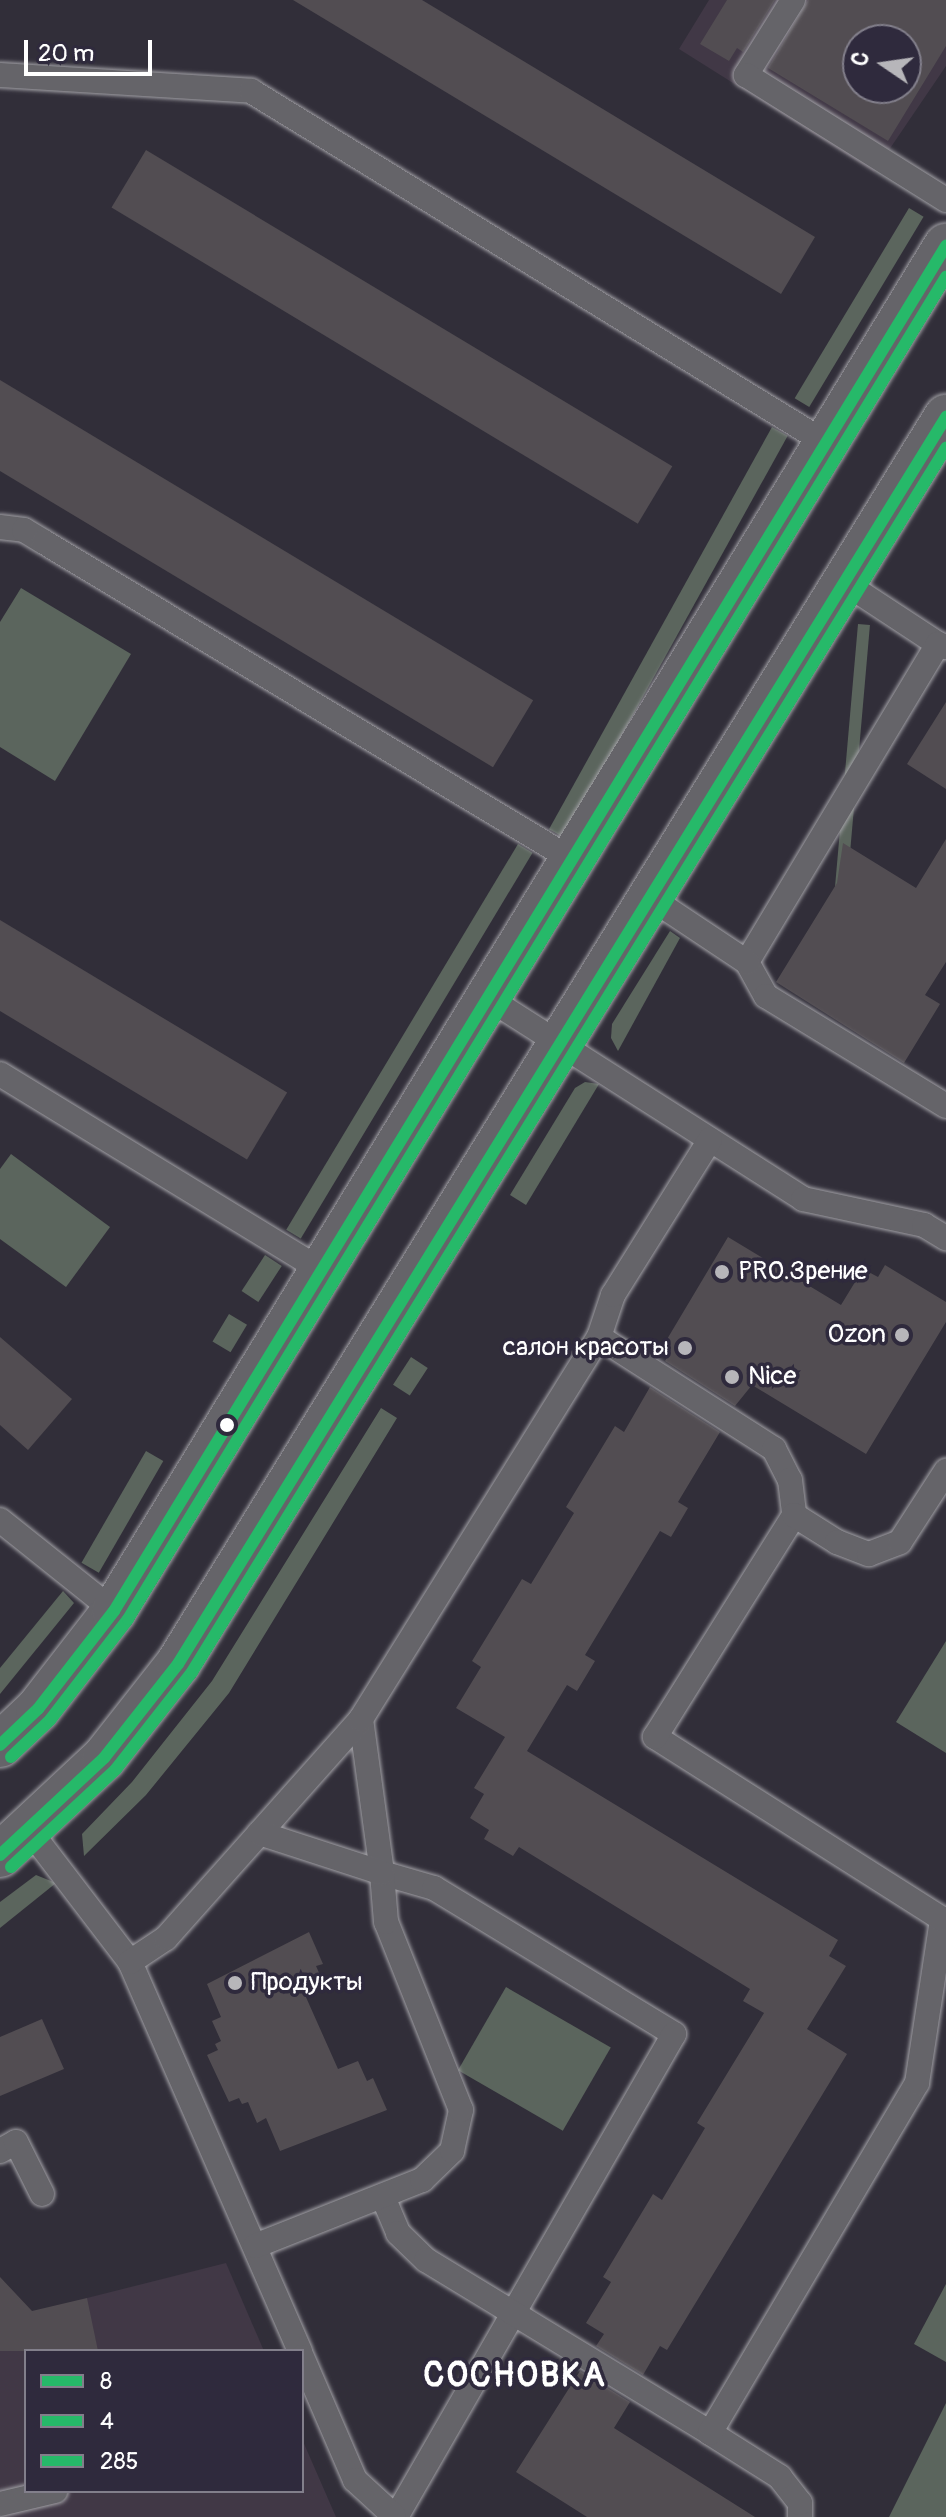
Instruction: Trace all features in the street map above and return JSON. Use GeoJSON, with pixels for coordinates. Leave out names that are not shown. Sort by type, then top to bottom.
{"type":"FeatureCollection","features":[{"type":"Feature","properties":{"kind":"street"},"geometry":{"type":"LineString","coordinates":[[0,1745],[38,1709],[114,1611],[946,246]]}},
{"type":"Feature","properties":{"kind":"street"},"geometry":{"type":"LineString","coordinates":[[15,1843],[104,1758],[178,1664],[842,581],[946,417]]}},
{"type":"Feature","properties":{"kind":"lane"},"geometry":{"type":"LineString","coordinates":[[793,0],[746,75],[946,200]]}},
{"type":"Feature","properties":{"kind":"lane"},"geometry":{"type":"LineString","coordinates":[[0,75],[251,91],[826,443]]}},
{"type":"Feature","properties":{"kind":"lane"},"geometry":{"type":"LineString","coordinates":[[0,527],[24,530],[571,859]]}},
{"type":"Feature","properties":{"kind":"lane"},"geometry":{"type":"LineString","coordinates":[[747,962],[942,646],[842,581]]}},
{"type":"Feature","properties":{"kind":"lane"},"geometry":{"type":"LineString","coordinates":[[649,897],[747,962],[766,996],[946,1106]]}},
{"type":"Feature","properties":{"kind":"lane"},"geometry":{"type":"LineString","coordinates":[[488,998],[803,1199],[924,1225],[946,1238]]}},
{"type":"Feature","properties":{"kind":"lane"},"geometry":{"type":"LineString","coordinates":[[0,1074],[323,1271]]}},
{"type":"Feature","properties":{"kind":"lane"},"geometry":{"type":"LineString","coordinates":[[130,1962],[166,1938],[361,1719],[599,1337],[613,1295],[710,1140]]}},
{"type":"Feature","properties":{"kind":"lane"},"geometry":{"type":"LineString","coordinates":[[599,1337],[774,1449],[790,1480],[794,1515],[655,1737],[944,1916],[917,2083],[710,2433]]}},
{"type":"Feature","properties":{"kind":"lane"},"geometry":{"type":"LineString","coordinates":[[794,1515],[837,1542],[869,1554],[900,1542],[946,1471]]}},
{"type":"Feature","properties":{"kind":"lane"},"geometry":{"type":"LineString","coordinates":[[0,1520],[114,1611]]}},
{"type":"Feature","properties":{"kind":"lane"},"geometry":{"type":"LineString","coordinates":[[255,2246],[422,2180],[452,2151],[461,2110],[386,1922],[361,1719]]}},
{"type":"Feature","properties":{"kind":"lane"},"geometry":{"type":"LineString","coordinates":[[259,1833],[434,1888],[674,2034],[394,2516],[355,2480],[304,2362]]}},
{"type":"Feature","properties":{"kind":"lane"},"geometry":{"type":"LineString","coordinates":[[15,1843],[130,1962],[299,2349]]}},
{"type":"Feature","properties":{"kind":"lane"},"geometry":{"type":"LineString","coordinates":[[0,2151],[16,2142],[42,2194]]}},
{"type":"Feature","properties":{"kind":"lane"},"geometry":{"type":"LineString","coordinates":[[383,2197],[398,2233],[426,2260],[780,2477],[800,2503],[800,2517]]}},
{"type":"Feature","properties":{"kind":"lane"},"geometry":{"type":"LineString","coordinates":[[0,2504],[47,2493]]}},
{"type":"Feature","properties":{"kind":"shaded area"},"geometry":{"type":"Polygon","coordinates":[[[709,0],[946,0],[946,66],[922,101],[922,24],[842,24],[842,104],[920,104],[874,172],[679,49],[709,0]]]}},
{"type":"Feature","properties":{"kind":"shaded area"},"geometry":{"type":"Polygon","coordinates":[[[909,208],[924,217],[809,407],[795,398],[909,208]]]}},
{"type":"Feature","properties":{"kind":"shaded area"},"geometry":{"type":"Polygon","coordinates":[[[772,427],[788,436],[565,838],[549,829],[772,427]]]}},
{"type":"Feature","properties":{"kind":"shaded area"},"geometry":{"type":"Polygon","coordinates":[[[21,588],[131,654],[55,781],[0,747],[0,622],[21,588]]]}},
{"type":"Feature","properties":{"kind":"shaded area"},"geometry":{"type":"Polygon","coordinates":[[[858,624],[870,625],[842,943],[830,942],[858,624]]]}},
{"type":"Feature","properties":{"kind":"shaded area"},"geometry":{"type":"Polygon","coordinates":[[[518,844],[533,853],[301,1238],[286,1230],[518,844]]]}},
{"type":"Feature","properties":{"kind":"shaded area"},"geometry":{"type":"Polygon","coordinates":[[[670,931],[680,938],[618,1051],[611,1038],[612,1024],[670,931]]]}},
{"type":"Feature","properties":{"kind":"shaded area"},"geometry":{"type":"Polygon","coordinates":[[[585,1082],[599,1084],[526,1205],[510,1195],[575,1088],[585,1082]]]}},
{"type":"Feature","properties":{"kind":"shaded area"},"geometry":{"type":"Polygon","coordinates":[[[11,1154],[110,1227],[66,1287],[0,1239],[0,1169],[11,1154]]]}},
{"type":"Feature","properties":{"kind":"shaded area"},"geometry":{"type":"Polygon","coordinates":[[[265,1255],[282,1266],[258,1302],[242,1291],[265,1255]]]}},
{"type":"Feature","properties":{"kind":"shaded area"},"geometry":{"type":"Polygon","coordinates":[[[229,1314],[247,1325],[231,1352],[213,1341],[229,1314]]]}},
{"type":"Feature","properties":{"kind":"shaded area"},"geometry":{"type":"Polygon","coordinates":[[[411,1357],[428,1368],[410,1396],[393,1385],[411,1357]]]}},
{"type":"Feature","properties":{"kind":"shaded area"},"geometry":{"type":"Polygon","coordinates":[[[381,1408],[397,1418],[229,1693],[146,1795],[84,1856],[82,1834],[132,1782],[212,1681],[381,1408]]]}},
{"type":"Feature","properties":{"kind":"shaded area"},"geometry":{"type":"Polygon","coordinates":[[[146,1451],[163,1461],[99,1573],[82,1563],[146,1451]]]}},
{"type":"Feature","properties":{"kind":"shaded area"},"geometry":{"type":"Polygon","coordinates":[[[63,1591],[74,1603],[0,1694],[0,1668],[63,1591]]]}},
{"type":"Feature","properties":{"kind":"shaded area"},"geometry":{"type":"Polygon","coordinates":[[[946,1641],[946,1753],[896,1722],[946,1641]]]}},
{"type":"Feature","properties":{"kind":"shaded area"},"geometry":{"type":"Polygon","coordinates":[[[36,1875],[56,1883],[0,1928],[0,1902],[36,1875]]]}},
{"type":"Feature","properties":{"kind":"shaded area"},"geometry":{"type":"Polygon","coordinates":[[[506,1987],[611,2048],[563,2131],[458,2070],[506,1987]]]}},
{"type":"Feature","properties":{"kind":"shaded area"},"geometry":{"type":"Polygon","coordinates":[[[226,2263],[263,2349],[63,2349],[87,2298],[226,2263]]]}},
{"type":"Feature","properties":{"kind":"shaded area"},"geometry":{"type":"Polygon","coordinates":[[[0,2278],[25,2349],[24,2493],[304,2493],[304,2444],[336,2517],[0,2517],[0,2278]]]}},
{"type":"Feature","properties":{"kind":"shaded area"},"geometry":{"type":"Polygon","coordinates":[[[946,2284],[946,2362],[914,2344],[946,2284]]]}},
{"type":"Feature","properties":{"kind":"shaded area"},"geometry":{"type":"Polygon","coordinates":[[[946,2403],[946,2517],[889,2517],[946,2403]]]}},
{"type":"Feature","properties":{"kind":"building"},"geometry":{"type":"Polygon","coordinates":[[[293,0],[422,0],[815,237],[781,294],[293,0]]]}},
{"type":"Feature","properties":{"kind":"building"},"geometry":{"type":"Polygon","coordinates":[[[727,0],[775,0],[743,52],[737,48],[729,61],[700,44],[727,0]]]}},
{"type":"Feature","properties":{"kind":"building"},"geometry":{"type":"Polygon","coordinates":[[[808,0],[946,0],[946,46],[922,85],[922,24],[842,24],[842,104],[911,104],[888,141],[768,68],[808,0]]]}},
{"type":"Feature","properties":{"kind":"building"},"geometry":{"type":"Polygon","coordinates":[[[146,150],[672,466],[638,524],[111,207],[146,150]]]}},
{"type":"Feature","properties":{"kind":"building"},"geometry":{"type":"Polygon","coordinates":[[[0,380],[533,700],[493,767],[0,471],[0,380]]]}},
{"type":"Feature","properties":{"kind":"building"},"geometry":{"type":"Polygon","coordinates":[[[946,702],[946,789],[907,764],[946,702]]]}},
{"type":"Feature","properties":{"kind":"building"},"geometry":{"type":"Polygon","coordinates":[[[946,839],[946,962],[925,995],[940,1004],[904,1063],[776,982],[837,883],[843,843],[916,888],[946,839]]]}},
{"type":"Feature","properties":{"kind":"building"},"geometry":{"type":"Polygon","coordinates":[[[0,920],[287,1093],[247,1159],[0,1011],[0,920]]]}},
{"type":"Feature","properties":{"kind":"building"},"geometry":{"type":"Polygon","coordinates":[[[728,1237],[841,1305],[863,1269],[878,1277],[885,1265],[946,1302],[946,1322],[866,1454],[752,1385],[735,1406],[665,1361],[668,1356],[660,1351],[728,1237]]]}},
{"type":"Feature","properties":{"kind":"building"},"geometry":{"type":"Polygon","coordinates":[[[0,1337],[72,1399],[28,1450],[0,1425],[0,1337]]]}},
{"type":"Feature","properties":{"kind":"building"},"geometry":{"type":"Polygon","coordinates":[[[650,1387],[720,1432],[678,1502],[688,1508],[671,1537],[660,1531],[585,1655],[595,1661],[577,1691],[567,1685],[527,1751],[838,1940],[829,1956],[846,1966],[807,2029],[847,2054],[667,2350],[660,2346],[643,2375],[596,2346],[604,2334],[586,2323],[611,2282],[603,2277],[653,2194],[662,2200],[705,2128],[697,2123],[764,2013],[743,2001],[750,1989],[519,1847],[513,1856],[484,1839],[489,1830],[470,1818],[484,1794],[474,1788],[505,1737],[456,1708],[481,1667],[472,1661],[522,1579],[531,1584],[574,1513],[566,1507],[615,1426],[624,1432],[650,1387]]]}},
{"type":"Feature","properties":{"kind":"building"},"geometry":{"type":"Polygon","coordinates":[[[309,1932],[323,1964],[316,1966],[325,1986],[305,1995],[338,2069],[358,2061],[367,2081],[373,2078],[387,2110],[280,2151],[266,2118],[257,2123],[248,2102],[242,2104],[239,2098],[229,2102],[207,2055],[218,2050],[215,2044],[221,2041],[212,2021],[221,2017],[207,1984],[309,1932]]]}},
{"type":"Feature","properties":{"kind":"building"},"geometry":{"type":"Polygon","coordinates":[[[42,2019],[64,2069],[0,2096],[0,2037],[42,2019]]]}},
{"type":"Feature","properties":{"kind":"building"},"geometry":{"type":"Polygon","coordinates":[[[0,2277],[32,2311],[87,2298],[98,2349],[0,2351],[0,2277]]]}},
{"type":"Feature","properties":{"kind":"building"},"geometry":{"type":"Polygon","coordinates":[[[580,2371],[630,2402],[614,2428],[755,2517],[587,2517],[516,2472],[580,2371]]]}},
{"type":"Feature","properties":{"kind":"transit line","name":"8"},"geometry":{"type":"LineString","coordinates":[[0,1745],[38,1709],[114,1611],[946,246]]}},
{"type":"Feature","properties":{"kind":"transit line","name":"4"},"geometry":{"type":"LineString","coordinates":[[11,1757],[50,1720],[128,1619],[946,277]]}},
{"type":"Feature","properties":{"kind":"transit line","name":"8"},"geometry":{"type":"LineString","coordinates":[[0,1855],[104,1758],[178,1664],[946,417]]}},
{"type":"Feature","properties":{"kind":"transit line","name":"285"},"geometry":{"type":"LineString","coordinates":[[11,1867],[116,1769],[192,1672],[946,448]]}},
{"type":"Feature","properties":{"kind":"place","name":"PRO.Зрение"},"geometry":{"type":"Point","coordinates":[722,1272]}},
{"type":"Feature","properties":{"kind":"place","name":"Ozon"},"geometry":{"type":"Point","coordinates":[902,1335]}},
{"type":"Feature","properties":{"kind":"place","name":"салон красоты"},"geometry":{"type":"Point","coordinates":[685,1348]}},
{"type":"Feature","properties":{"kind":"place","name":"Nice"},"geometry":{"type":"Point","coordinates":[732,1377]}},
{"type":"Feature","properties":{"kind":"place","name":"Продукты"},"geometry":{"type":"Point","coordinates":[235,1983]}},
{"type":"Feature","properties":{"kind":"district","name":"СОСНОВКА"},"geometry":{"type":"Point","coordinates":[515,2376]}}]}
